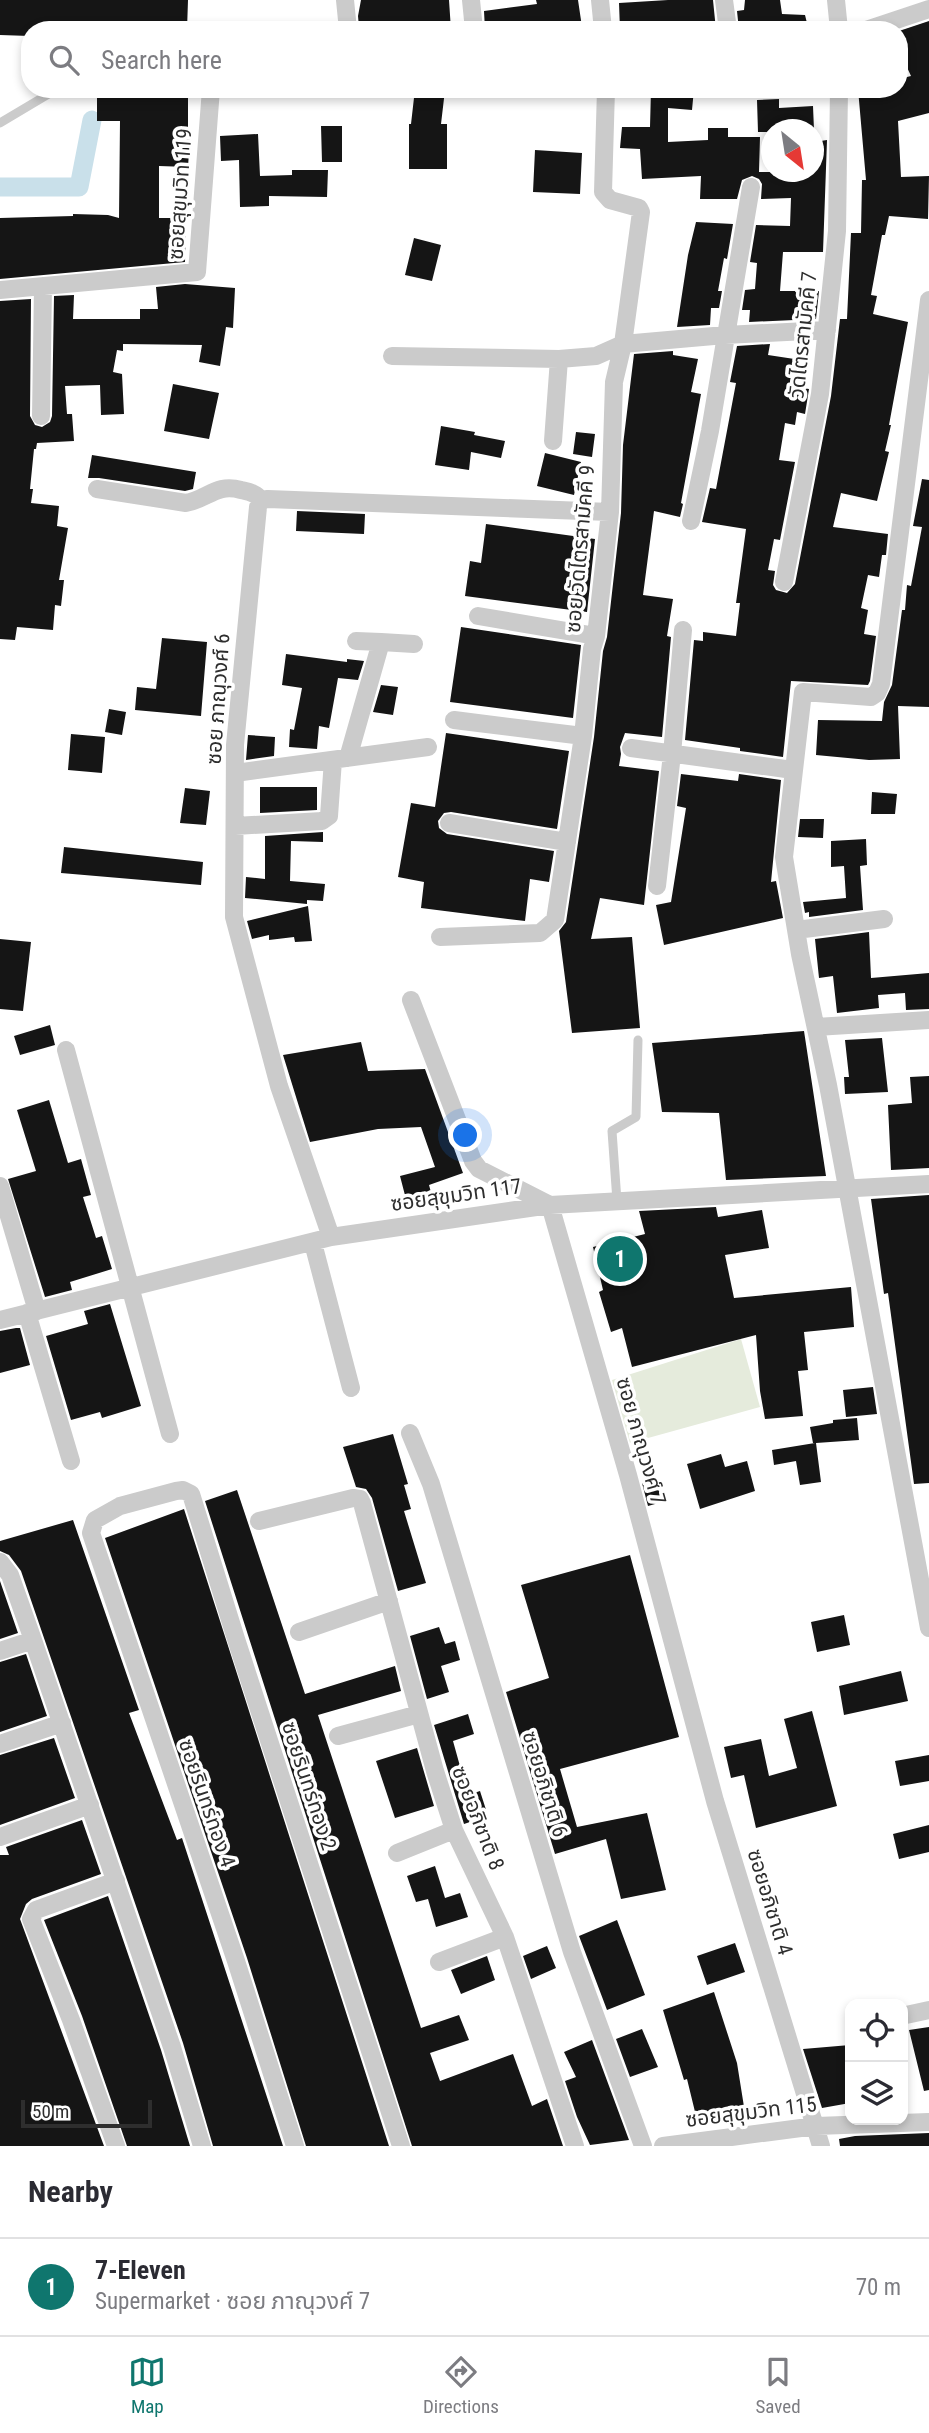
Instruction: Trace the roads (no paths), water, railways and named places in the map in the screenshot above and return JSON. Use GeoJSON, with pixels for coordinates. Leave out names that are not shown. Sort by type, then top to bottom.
{"type":"FeatureCollection","features":[{"type":"Feature","properties":{"kind":"street"},"geometry":{"type":"LineString","coordinates":[[345,0],[347,21]]}},
{"type":"Feature","properties":{"kind":"street"},"geometry":{"type":"LineString","coordinates":[[471,0],[473,21]]}},
{"type":"Feature","properties":{"kind":"street"},"geometry":{"type":"LineString","coordinates":[[600,0],[602,21]]}},
{"type":"Feature","properties":{"kind":"street"},"geometry":{"type":"LineString","coordinates":[[724,0],[727,21]]}},
{"type":"Feature","properties":{"kind":"street"},"geometry":{"type":"LineString","coordinates":[[836,0],[838,21]]}},
{"type":"Feature","properties":{"kind":"street"},"geometry":{"type":"LineString","coordinates":[[888,21],[921,7]]}},
{"type":"Feature","properties":{"kind":"street","name":"ซอยสุขุมวิท 119"},"geometry":{"type":"LineString","coordinates":[[0,290],[197,272],[210,98]]}},
{"type":"Feature","properties":{"kind":"street","name":"ซอย วัดไตรสามัคคี 9"},"geometry":{"type":"LineString","coordinates":[[440,937],[540,933],[555,920],[583,736],[592,649],[596,636],[610,512],[614,382],[623,344],[641,212],[639,208],[610,200],[603,191],[606,98]]}},
{"type":"Feature","properties":{"kind":"street","name":"วัดไตรสามัคคี 7"},"geometry":{"type":"LineString","coordinates":[[784,582],[820,394],[837,231],[839,98]]}},
{"type":"Feature","properties":{"kind":"street"},"geometry":{"type":"LineString","coordinates":[[691,521],[710,431],[751,187]]}},
{"type":"Feature","properties":{"kind":"street"},"geometry":{"type":"LineString","coordinates":[[41,416],[43,286]]}},
{"type":"Feature","properties":{"kind":"street"},"geometry":{"type":"LineString","coordinates":[[929,300],[881,684],[872,697],[803,692],[784,857],[929,1628]]}},
{"type":"Feature","properties":{"kind":"street"},"geometry":{"type":"LineString","coordinates":[[392,356],[559,359],[596,356],[623,344],[827,330]]}},
{"type":"Feature","properties":{"kind":"street"},"geometry":{"type":"LineString","coordinates":[[553,441],[559,359]]}},
{"type":"Feature","properties":{"kind":"street"},"geometry":{"type":"LineString","coordinates":[[97,489],[186,503],[227,487],[251,492],[261,500],[610,512]]}},
{"type":"Feature","properties":{"kind":"street","name":"ซอย ภาณุวงศ์ 6"},"geometry":{"type":"LineString","coordinates":[[261,500],[258,507],[235,745],[234,917],[322,1240],[351,1388]]}},
{"type":"Feature","properties":{"kind":"street"},"geometry":{"type":"LineString","coordinates":[[478,616],[596,636]]}},
{"type":"Feature","properties":{"kind":"street"},"geometry":{"type":"LineString","coordinates":[[657,886],[683,630]]}},
{"type":"Feature","properties":{"kind":"street"},"geometry":{"type":"LineString","coordinates":[[356,641],[414,644]]}},
{"type":"Feature","properties":{"kind":"street"},"geometry":{"type":"LineString","coordinates":[[235,826],[322,821],[329,816],[341,759],[381,642]]}},
{"type":"Feature","properties":{"kind":"street"},"geometry":{"type":"LineString","coordinates":[[454,720],[583,736]]}},
{"type":"Feature","properties":{"kind":"street"},"geometry":{"type":"LineString","coordinates":[[235,774],[428,747]]}},
{"type":"Feature","properties":{"kind":"street"},"geometry":{"type":"LineString","coordinates":[[631,748],[793,771]]}},
{"type":"Feature","properties":{"kind":"street"},"geometry":{"type":"LineString","coordinates":[[449,822],[567,842]]}},
{"type":"Feature","properties":{"kind":"street"},"geometry":{"type":"LineString","coordinates":[[796,930],[884,919]]}},
{"type":"Feature","properties":{"kind":"street"},"geometry":{"type":"LineString","coordinates":[[411,1000],[473,1161],[479,1169],[550,1205]]}},
{"type":"Feature","properties":{"kind":"street"},"geometry":{"type":"LineString","coordinates":[[816,1027],[929,1020]]}},
{"type":"Feature","properties":{"kind":"street"},"geometry":{"type":"LineString","coordinates":[[66,1050],[170,1434]]}},
{"type":"Feature","properties":{"kind":"street","name":"ซอยสุขุมวิท 117"},"geometry":{"type":"LineString","coordinates":[[0,1320],[322,1240],[550,1205],[929,1184]]}},
{"type":"Feature","properties":{"kind":"street"},"geometry":{"type":"LineString","coordinates":[[0,1186],[71,1461]]}},
{"type":"Feature","properties":{"kind":"street","name":"ซอย ภาณุวงศ์ 7"},"geometry":{"type":"LineString","coordinates":[[550,1205],[628,1475],[685,1690]]}},
{"type":"Feature","properties":{"kind":"street","name":"ซอยอภิชาติ 6"},"geometry":{"type":"LineString","coordinates":[[410,1433],[431,1484],[572,1952],[643,2146]]}},
{"type":"Feature","properties":{"kind":"street","name":"ซอยรินทร์ทอง 2"},"geometry":{"type":"LineString","coordinates":[[137,1501],[183,1490],[191,1494],[401,2146]]}},
{"type":"Feature","properties":{"kind":"street","name":"ซอยอภิชาติ 8"},"geometry":{"type":"LineString","coordinates":[[259,1521],[353,1498],[360,1499],[454,1830],[505,1937],[575,2146]]}},
{"type":"Feature","properties":{"kind":"street","name":"ซอยรินทร์ทอง 4"},"geometry":{"type":"LineString","coordinates":[[137,1501],[120,1506],[95,1520],[90,1533],[219,1908],[295,2146]]}},
{"type":"Feature","properties":{"kind":"street"},"geometry":{"type":"LineString","coordinates":[[0,1562],[10,1575],[62,1723],[172,2048],[202,2146]]}},
{"type":"Feature","properties":{"kind":"street"},"geometry":{"type":"LineString","coordinates":[[299,1632],[389,1601]]}},
{"type":"Feature","properties":{"kind":"street"},"geometry":{"type":"LineString","coordinates":[[0,1651],[33,1640]]}},
{"type":"Feature","properties":{"kind":"street","name":"ซอยอภิชาติ 4"},"geometry":{"type":"LineString","coordinates":[[685,1690],[715,1801],[821,2146]]}},
{"type":"Feature","properties":{"kind":"street"},"geometry":{"type":"LineString","coordinates":[[338,1736],[419,1714]]}},
{"type":"Feature","properties":{"kind":"street"},"geometry":{"type":"LineString","coordinates":[[0,1744],[62,1723]]}},
{"type":"Feature","properties":{"kind":"street"},"geometry":{"type":"LineString","coordinates":[[0,1837],[90,1805]]}},
{"type":"Feature","properties":{"kind":"street"},"geometry":{"type":"LineString","coordinates":[[397,1853],[454,1830]]}},
{"type":"Feature","properties":{"kind":"street"},"geometry":{"type":"LineString","coordinates":[[116,1881],[36,1910],[31,1919],[116,2146]]}},
{"type":"Feature","properties":{"kind":"street"},"geometry":{"type":"LineString","coordinates":[[439,1962],[505,1937]]}},
{"type":"Feature","properties":{"kind":"street"},"geometry":{"type":"LineString","coordinates":[[908,2015],[929,2010]]}},
{"type":"Feature","properties":{"kind":"street","name":"ซอยสุขุมวิท 115"},"geometry":{"type":"LineString","coordinates":[[663,2146],[816,2126],[929,2122]]}},
{"type":"Feature","properties":{"kind":"lane"},"geometry":{"type":"LineString","coordinates":[[0,123],[42,98]]}},
{"type":"Feature","properties":{"kind":"lane"},"geometry":{"type":"LineString","coordinates":[[617,1201],[612,1131],[636,1117],[638,1040]]}},
{"type":"Feature","properties":{"kind":"waterway"},"geometry":{"type":"LineString","coordinates":[[0,187],[79,187],[92,120]]}},
{"type":"Feature","properties":{"kind":"place","name":"7-Eleven"},"geometry":{"type":"Point","coordinates":[620,1259]}}]}
